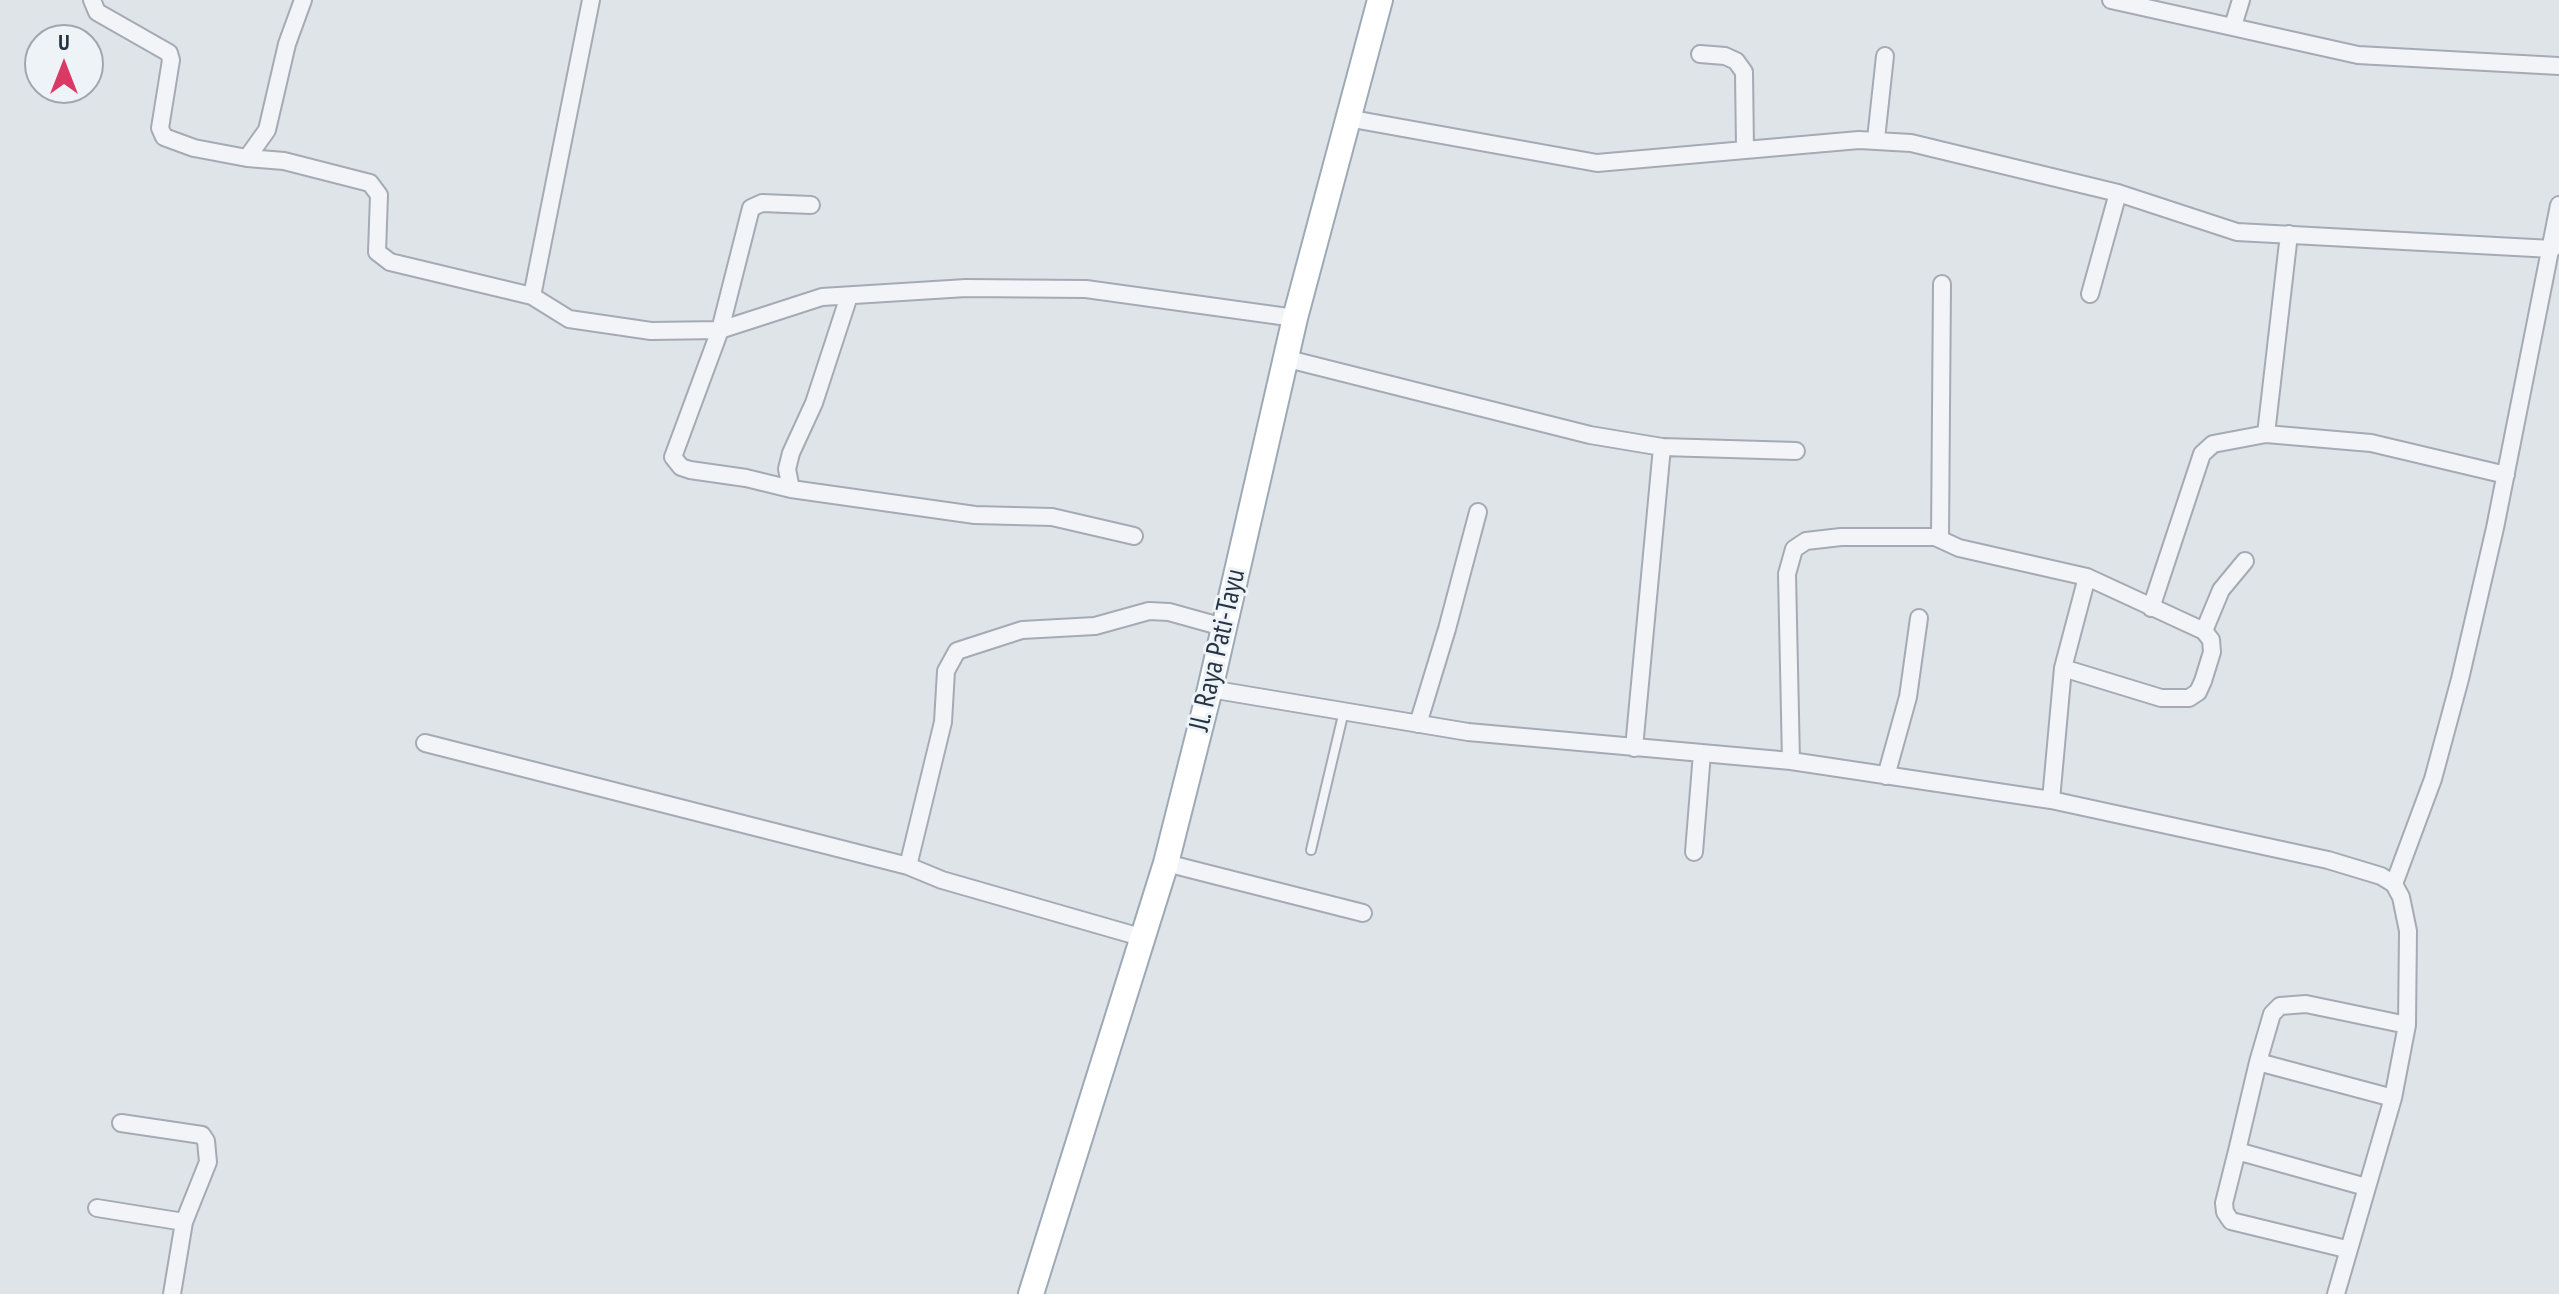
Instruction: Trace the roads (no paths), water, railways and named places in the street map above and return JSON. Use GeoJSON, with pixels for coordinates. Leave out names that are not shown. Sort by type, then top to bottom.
{"type":"FeatureCollection","features":[{"type":"Feature","properties":{"kind":"main road","name":"Jl. Raya Pati-Tayu"},"geometry":{"type":"LineString","coordinates":[[1031,1294],[1166,863],[1210,689],[1295,318],[1380,0]]}},
{"type":"Feature","properties":{"kind":"street"},"geometry":{"type":"LineString","coordinates":[[92,0],[97,12],[169,53],[171,60],[160,128],[164,137],[194,148],[284,161],[370,183],[379,195],[376,247],[384,260],[532,296],[569,319],[651,331],[720,330],[822,297],[966,288],[1086,289],[1295,318]]}},
{"type":"Feature","properties":{"kind":"street"},"geometry":{"type":"LineString","coordinates":[[247,158],[267,130],[287,44],[303,0]]}},
{"type":"Feature","properties":{"kind":"street"},"geometry":{"type":"LineString","coordinates":[[532,296],[591,0]]}},
{"type":"Feature","properties":{"kind":"street"},"geometry":{"type":"LineString","coordinates":[[2111,0],[2358,55],[2559,66]]}},
{"type":"Feature","properties":{"kind":"street"},"geometry":{"type":"LineString","coordinates":[[2233,26],[2241,0]]}},
{"type":"Feature","properties":{"kind":"street"},"geometry":{"type":"LineString","coordinates":[[1700,54],[1725,56],[1736,61],[1744,72],[1745,149]]}},
{"type":"Feature","properties":{"kind":"street"},"geometry":{"type":"LineString","coordinates":[[1876,139],[1885,56]]}},
{"type":"Feature","properties":{"kind":"street"},"geometry":{"type":"LineString","coordinates":[[1347,118],[1597,163],[1876,139],[1911,143],[2118,193],[2237,232],[2552,249]]}},
{"type":"Feature","properties":{"kind":"street"},"geometry":{"type":"LineString","coordinates":[[2090,294],[2118,193]]}},
{"type":"Feature","properties":{"kind":"street"},"geometry":{"type":"LineString","coordinates":[[811,205],[762,203],[751,208],[720,330],[673,457],[681,467],[791,489],[975,515],[1052,517],[1134,536]]}},
{"type":"Feature","properties":{"kind":"street"},"geometry":{"type":"LineString","coordinates":[[2394,884],[2437,765],[2506,475],[2559,205]]}},
{"type":"Feature","properties":{"kind":"street"},"geometry":{"type":"LineString","coordinates":[[2266,434],[2289,234]]}},
{"type":"Feature","properties":{"kind":"street"},"geometry":{"type":"LineString","coordinates":[[1940,538],[1942,284]]}},
{"type":"Feature","properties":{"kind":"street"},"geometry":{"type":"LineString","coordinates":[[791,489],[787,469],[791,453],[814,403],[849,296]]}},
{"type":"Feature","properties":{"kind":"street"},"geometry":{"type":"LineString","coordinates":[[1288,359],[1590,435],[1662,447],[1796,451]]}},
{"type":"Feature","properties":{"kind":"street"},"geometry":{"type":"LineString","coordinates":[[2151,608],[2202,454],[2213,444],[2266,434],[2371,443],[2506,475]]}},
{"type":"Feature","properties":{"kind":"street"},"geometry":{"type":"LineString","coordinates":[[1634,748],[1662,447]]}},
{"type":"Feature","properties":{"kind":"street"},"geometry":{"type":"LineString","coordinates":[[1418,724],[1478,512]]}},
{"type":"Feature","properties":{"kind":"street"},"geometry":{"type":"LineString","coordinates":[[1791,761],[1787,574],[1794,549],[1806,541],[1841,537],[1940,538],[1959,548],[2087,577],[2210,636],[2212,652],[2198,692],[2189,698],[2161,698],[2063,668]]}},
{"type":"Feature","properties":{"kind":"street"},"geometry":{"type":"LineString","coordinates":[[2204,631],[2221,590],[2245,561]]}},
{"type":"Feature","properties":{"kind":"street"},"geometry":{"type":"LineString","coordinates":[[2051,800],[2063,668],[2087,577]]}},
{"type":"Feature","properties":{"kind":"street"},"geometry":{"type":"LineString","coordinates":[[908,866],[943,722],[946,671],[957,651],[1022,630],[1095,626],[1149,611],[1169,612],[1223,627]]}},
{"type":"Feature","properties":{"kind":"street"},"geometry":{"type":"LineString","coordinates":[[1886,776],[1908,697],[1919,618]]}},
{"type":"Feature","properties":{"kind":"street"},"geometry":{"type":"LineString","coordinates":[[1210,689],[1468,732],[1791,761],[2051,800],[2328,860],[2364,870],[2394,884],[2401,897],[2408,931],[2407,1025],[2393,1098],[2346,1249],[2336,1294]]}},
{"type":"Feature","properties":{"kind":"street"},"geometry":{"type":"LineString","coordinates":[[425,743],[908,866],[942,880],[1144,938]]}},
{"type":"Feature","properties":{"kind":"street"},"geometry":{"type":"LineString","coordinates":[[1694,852],[1702,753]]}},
{"type":"Feature","properties":{"kind":"street"},"geometry":{"type":"LineString","coordinates":[[1166,863],[1363,913]]}},
{"type":"Feature","properties":{"kind":"street"},"geometry":{"type":"LineString","coordinates":[[2346,1249],[2231,1221],[2225,1212],[2224,1203],[2258,1062],[2272,1014],[2280,1006],[2306,1004],[2407,1025]]}},
{"type":"Feature","properties":{"kind":"street"},"geometry":{"type":"LineString","coordinates":[[2258,1062],[2393,1098]]}},
{"type":"Feature","properties":{"kind":"street"},"geometry":{"type":"LineString","coordinates":[[121,1123],[202,1135],[206,1141],[208,1162],[184,1222],[172,1294]]}},
{"type":"Feature","properties":{"kind":"street"},"geometry":{"type":"LineString","coordinates":[[2237,1151],[2366,1187]]}},
{"type":"Feature","properties":{"kind":"street"},"geometry":{"type":"LineString","coordinates":[[97,1208],[184,1222]]}},
{"type":"Feature","properties":{"kind":"lane"},"geometry":{"type":"LineString","coordinates":[[1311,850],[1344,711]]}}]}
